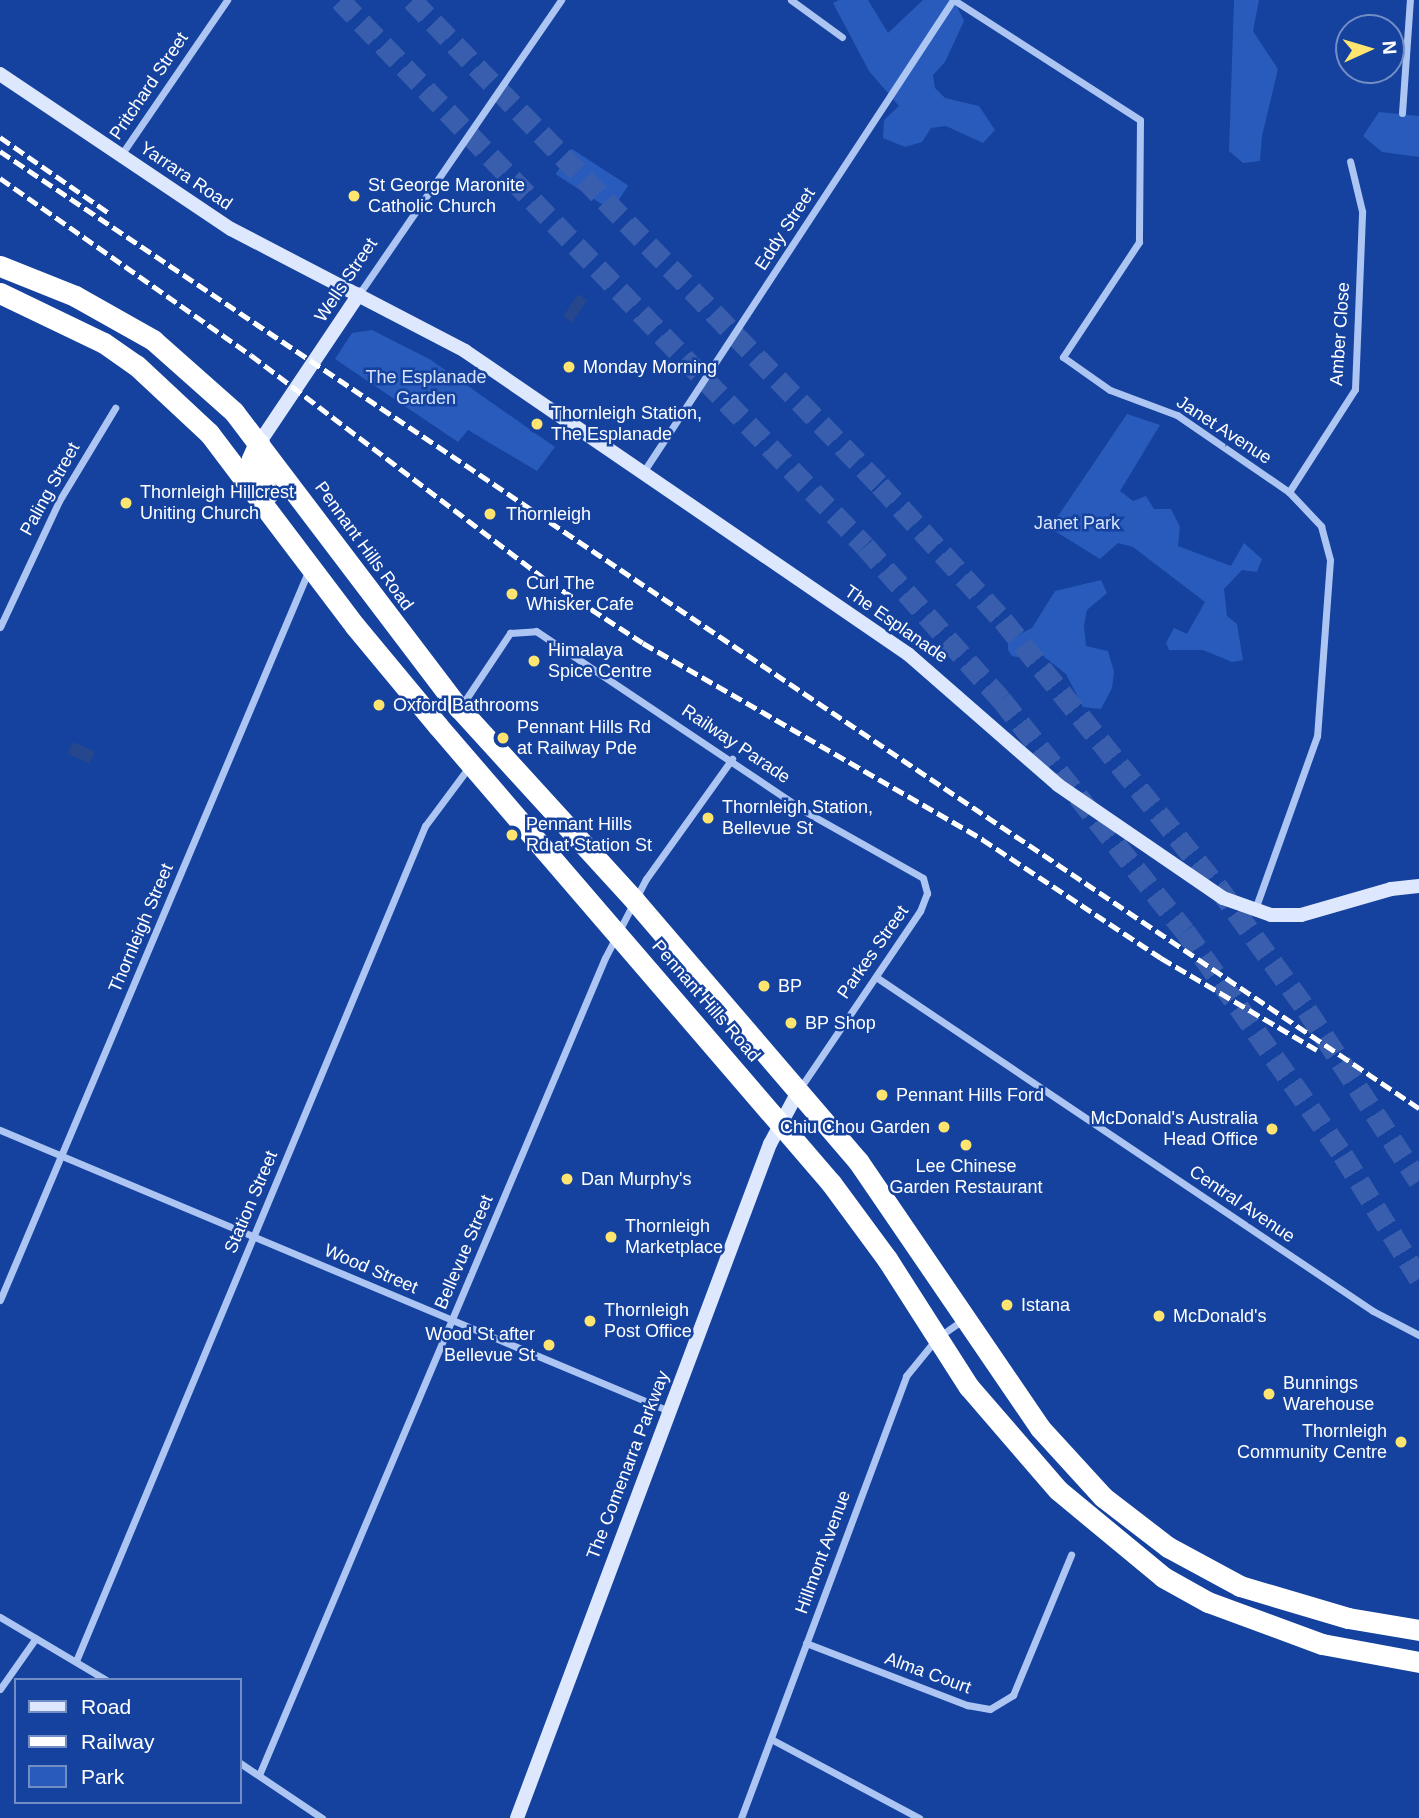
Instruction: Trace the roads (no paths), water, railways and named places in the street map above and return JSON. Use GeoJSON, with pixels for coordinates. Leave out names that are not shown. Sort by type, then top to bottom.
{"type":"FeatureCollection","features":[{"type":"Feature","properties":{"kind":"highway","name":"Pennant Hills Road"},"geometry":{"type":"LineString","coordinates":[[0,266],[75,296],[153,340],[201,379],[259,443],[459,708],[635,901],[799,1090],[891,1206],[1040,1428],[1103,1497],[1148,1533],[1203,1567],[1277,1600],[1419,1630]]}},
{"type":"Feature","properties":{"kind":"highway","name":"Pennant Hills Road"},"geometry":{"type":"LineString","coordinates":[[0,293],[63,320],[136,365],[209,432],[310,568],[471,765],[782,1122],[861,1222],[969,1387],[1058,1490],[1163,1577],[1256,1623],[1322,1644],[1419,1662]]}},
{"type":"Feature","properties":{"kind":"highway"},"geometry":{"type":"LineString","coordinates":[[259,443],[252,459],[285,534]]}},
{"type":"Feature","properties":{"kind":"main road","name":"Yarrara Road"},"geometry":{"type":"LineString","coordinates":[[0,74],[231,229],[359,294]]}},
{"type":"Feature","properties":{"kind":"main road","name":"Wells Street"},"geometry":{"type":"LineString","coordinates":[[259,443],[359,294]]}},
{"type":"Feature","properties":{"kind":"main road","name":"The Esplanade"},"geometry":{"type":"LineString","coordinates":[[359,294],[465,351],[939,677],[1069,793],[1223,898],[1254,911],[1310,914],[1391,889],[1419,886]]}},
{"type":"Feature","properties":{"kind":"main road","name":"The Comenarra Parkway"},"geometry":{"type":"LineString","coordinates":[[517,1818],[669,1410],[782,1122],[799,1090]]}},
{"type":"Feature","properties":{"kind":"street","name":"Pritchard Street"},"geometry":{"type":"LineString","coordinates":[[121,155],[227,0]]}},
{"type":"Feature","properties":{"kind":"street","name":"Wells Street"},"geometry":{"type":"LineString","coordinates":[[359,294],[561,0]]}},
{"type":"Feature","properties":{"kind":"street"},"geometry":{"type":"LineString","coordinates":[[792,0],[842,37]]}},
{"type":"Feature","properties":{"kind":"street","name":"Eddy Street"},"geometry":{"type":"LineString","coordinates":[[642,474],[953,0]]}},
{"type":"Feature","properties":{"kind":"street","name":"Janet Avenue"},"geometry":{"type":"LineString","coordinates":[[953,0],[1140,120],[1139,242],[1063,357],[1110,390],[1177,415],[1289,492],[1321,526],[1330,560],[1318,721],[1312,751],[1254,911]]}},
{"type":"Feature","properties":{"kind":"street"},"geometry":{"type":"LineString","coordinates":[[1402,113],[1410,0]]}},
{"type":"Feature","properties":{"kind":"street","name":"Amber Close"},"geometry":{"type":"LineString","coordinates":[[1289,492],[1355,389],[1362,211],[1350,161]]}},
{"type":"Feature","properties":{"kind":"street","name":"Paling Street"},"geometry":{"type":"LineString","coordinates":[[0,627],[59,500],[115,408]]}},
{"type":"Feature","properties":{"kind":"street","name":"Thornleigh Street"},"geometry":{"type":"LineString","coordinates":[[0,1300],[310,568]]}},
{"type":"Feature","properties":{"kind":"street","name":"Railway Parade"},"geometry":{"type":"LineString","coordinates":[[459,708],[474,692],[510,634],[536,631],[732,759],[814,817],[917,873],[927,885],[926,902]]}},
{"type":"Feature","properties":{"kind":"street","name":"Bellevue Street"},"geometry":{"type":"LineString","coordinates":[[259,1775],[618,934],[635,901],[732,759]]}},
{"type":"Feature","properties":{"kind":"street","name":"Station Street"},"geometry":{"type":"LineString","coordinates":[[76,1661],[425,826],[471,765]]}},
{"type":"Feature","properties":{"kind":"street","name":"Parkes Street"},"geometry":{"type":"LineString","coordinates":[[799,1090],[926,902]]}},
{"type":"Feature","properties":{"kind":"street","name":"Central Avenue"},"geometry":{"type":"LineString","coordinates":[[876,977],[1373,1311],[1419,1335]]}},
{"type":"Feature","properties":{"kind":"street"},"geometry":{"type":"LineString","coordinates":[[0,1130],[61,1156]]}},
{"type":"Feature","properties":{"kind":"street","name":"Wood Street"},"geometry":{"type":"LineString","coordinates":[[61,1156],[669,1410]]}},
{"type":"Feature","properties":{"kind":"street","name":"Hillmont Avenue"},"geometry":{"type":"LineString","coordinates":[[741,1818],[906,1376],[937,1338],[965,1318]]}},
{"type":"Feature","properties":{"kind":"street","name":"Alma Court"},"geometry":{"type":"LineString","coordinates":[[806,1643],[967,1705],[990,1709],[1013,1695],[1071,1555]]}},
{"type":"Feature","properties":{"kind":"street"},"geometry":{"type":"LineString","coordinates":[[0,1617],[103,1678]]}},
{"type":"Feature","properties":{"kind":"street"},"geometry":{"type":"LineString","coordinates":[[0,1689],[36,1638]]}},
{"type":"Feature","properties":{"kind":"street"},"geometry":{"type":"LineString","coordinates":[[771,1739],[919,1818]]}},
{"type":"Feature","properties":{"kind":"street"},"geometry":{"type":"LineString","coordinates":[[242,1764],[322,1818]]}},
{"type":"Feature","properties":{"kind":"tunnel"},"geometry":{"type":"LineString","coordinates":[[340,0],[865,546],[1001,699],[1185,931],[1343,1155],[1419,1278]]}},
{"type":"Feature","properties":{"kind":"tunnel"},"geometry":{"type":"LineString","coordinates":[[412,0],[880,485],[1003,620],[1218,887],[1307,1010],[1419,1181]]}},
{"type":"Feature","properties":{"kind":"railway"},"geometry":{"type":"LineString","coordinates":[[0,137],[109,213]]}},
{"type":"Feature","properties":{"kind":"railway"},"geometry":{"type":"LineString","coordinates":[[0,151],[1419,1108]]}},
{"type":"Feature","properties":{"kind":"railway"},"geometry":{"type":"LineString","coordinates":[[0,178],[251,355],[548,581],[643,643],[982,839],[1161,958],[1317,1050]]}},
{"type":"Feature","properties":{"kind":"place","name":"St George Maronite Catholic Church"},"geometry":{"type":"Point","coordinates":[354,196]}},
{"type":"Feature","properties":{"kind":"place","name":"Monday Morning"},"geometry":{"type":"Point","coordinates":[569,367]}},
{"type":"Feature","properties":{"kind":"place","name":"Thornleigh Station, The Esplanade"},"geometry":{"type":"Point","coordinates":[537,424]}},
{"type":"Feature","properties":{"kind":"place","name":"Thornleigh Hillcrest Uniting Church"},"geometry":{"type":"Point","coordinates":[126,503]}},
{"type":"Feature","properties":{"kind":"place","name":"Thornleigh"},"geometry":{"type":"Point","coordinates":[490,514]}},
{"type":"Feature","properties":{"kind":"place","name":"Curl The Whisker Cafe"},"geometry":{"type":"Point","coordinates":[512,594]}},
{"type":"Feature","properties":{"kind":"place","name":"Himalaya Spice Centre"},"geometry":{"type":"Point","coordinates":[534,661]}},
{"type":"Feature","properties":{"kind":"place","name":"Oxford Bathrooms"},"geometry":{"type":"Point","coordinates":[379,705]}},
{"type":"Feature","properties":{"kind":"place","name":"Pennant Hills Rd at Railway Pde"},"geometry":{"type":"Point","coordinates":[503,738]}},
{"type":"Feature","properties":{"kind":"place","name":"Thornleigh Station, Bellevue St"},"geometry":{"type":"Point","coordinates":[708,818]}},
{"type":"Feature","properties":{"kind":"place","name":"Pennant Hills Rd at Station St"},"geometry":{"type":"Point","coordinates":[512,835]}},
{"type":"Feature","properties":{"kind":"place","name":"BP"},"geometry":{"type":"Point","coordinates":[764,986]}},
{"type":"Feature","properties":{"kind":"place","name":"BP Shop"},"geometry":{"type":"Point","coordinates":[791,1023]}},
{"type":"Feature","properties":{"kind":"place","name":"Pennant Hills Ford"},"geometry":{"type":"Point","coordinates":[882,1095]}},
{"type":"Feature","properties":{"kind":"place","name":"Chiu Chou Garden"},"geometry":{"type":"Point","coordinates":[944,1127]}},
{"type":"Feature","properties":{"kind":"place","name":"McDonald's Australia Head Office"},"geometry":{"type":"Point","coordinates":[1272,1129]}},
{"type":"Feature","properties":{"kind":"place","name":"Lee Chinese Garden Restaurant"},"geometry":{"type":"Point","coordinates":[966,1145]}},
{"type":"Feature","properties":{"kind":"place","name":"Dan Murphy's"},"geometry":{"type":"Point","coordinates":[567,1179]}},
{"type":"Feature","properties":{"kind":"place","name":"Thornleigh Marketplace"},"geometry":{"type":"Point","coordinates":[611,1237]}},
{"type":"Feature","properties":{"kind":"place","name":"Istana"},"geometry":{"type":"Point","coordinates":[1007,1305]}},
{"type":"Feature","properties":{"kind":"place","name":"McDonald's"},"geometry":{"type":"Point","coordinates":[1159,1316]}},
{"type":"Feature","properties":{"kind":"place","name":"Thornleigh Post Office"},"geometry":{"type":"Point","coordinates":[590,1321]}},
{"type":"Feature","properties":{"kind":"place","name":"Wood St after Bellevue St"},"geometry":{"type":"Point","coordinates":[549,1345]}},
{"type":"Feature","properties":{"kind":"place","name":"Bunnings Warehouse"},"geometry":{"type":"Point","coordinates":[1269,1394]}},
{"type":"Feature","properties":{"kind":"place","name":"Thornleigh Community Centre"},"geometry":{"type":"Point","coordinates":[1401,1442]}},
{"type":"Feature","properties":{"kind":"park label","name":"The Esplanade Garden"},"geometry":{"type":"Point","coordinates":[426,388]}},
{"type":"Feature","properties":{"kind":"park label","name":"Janet Park"},"geometry":{"type":"Point","coordinates":[1077,523]}}]}
